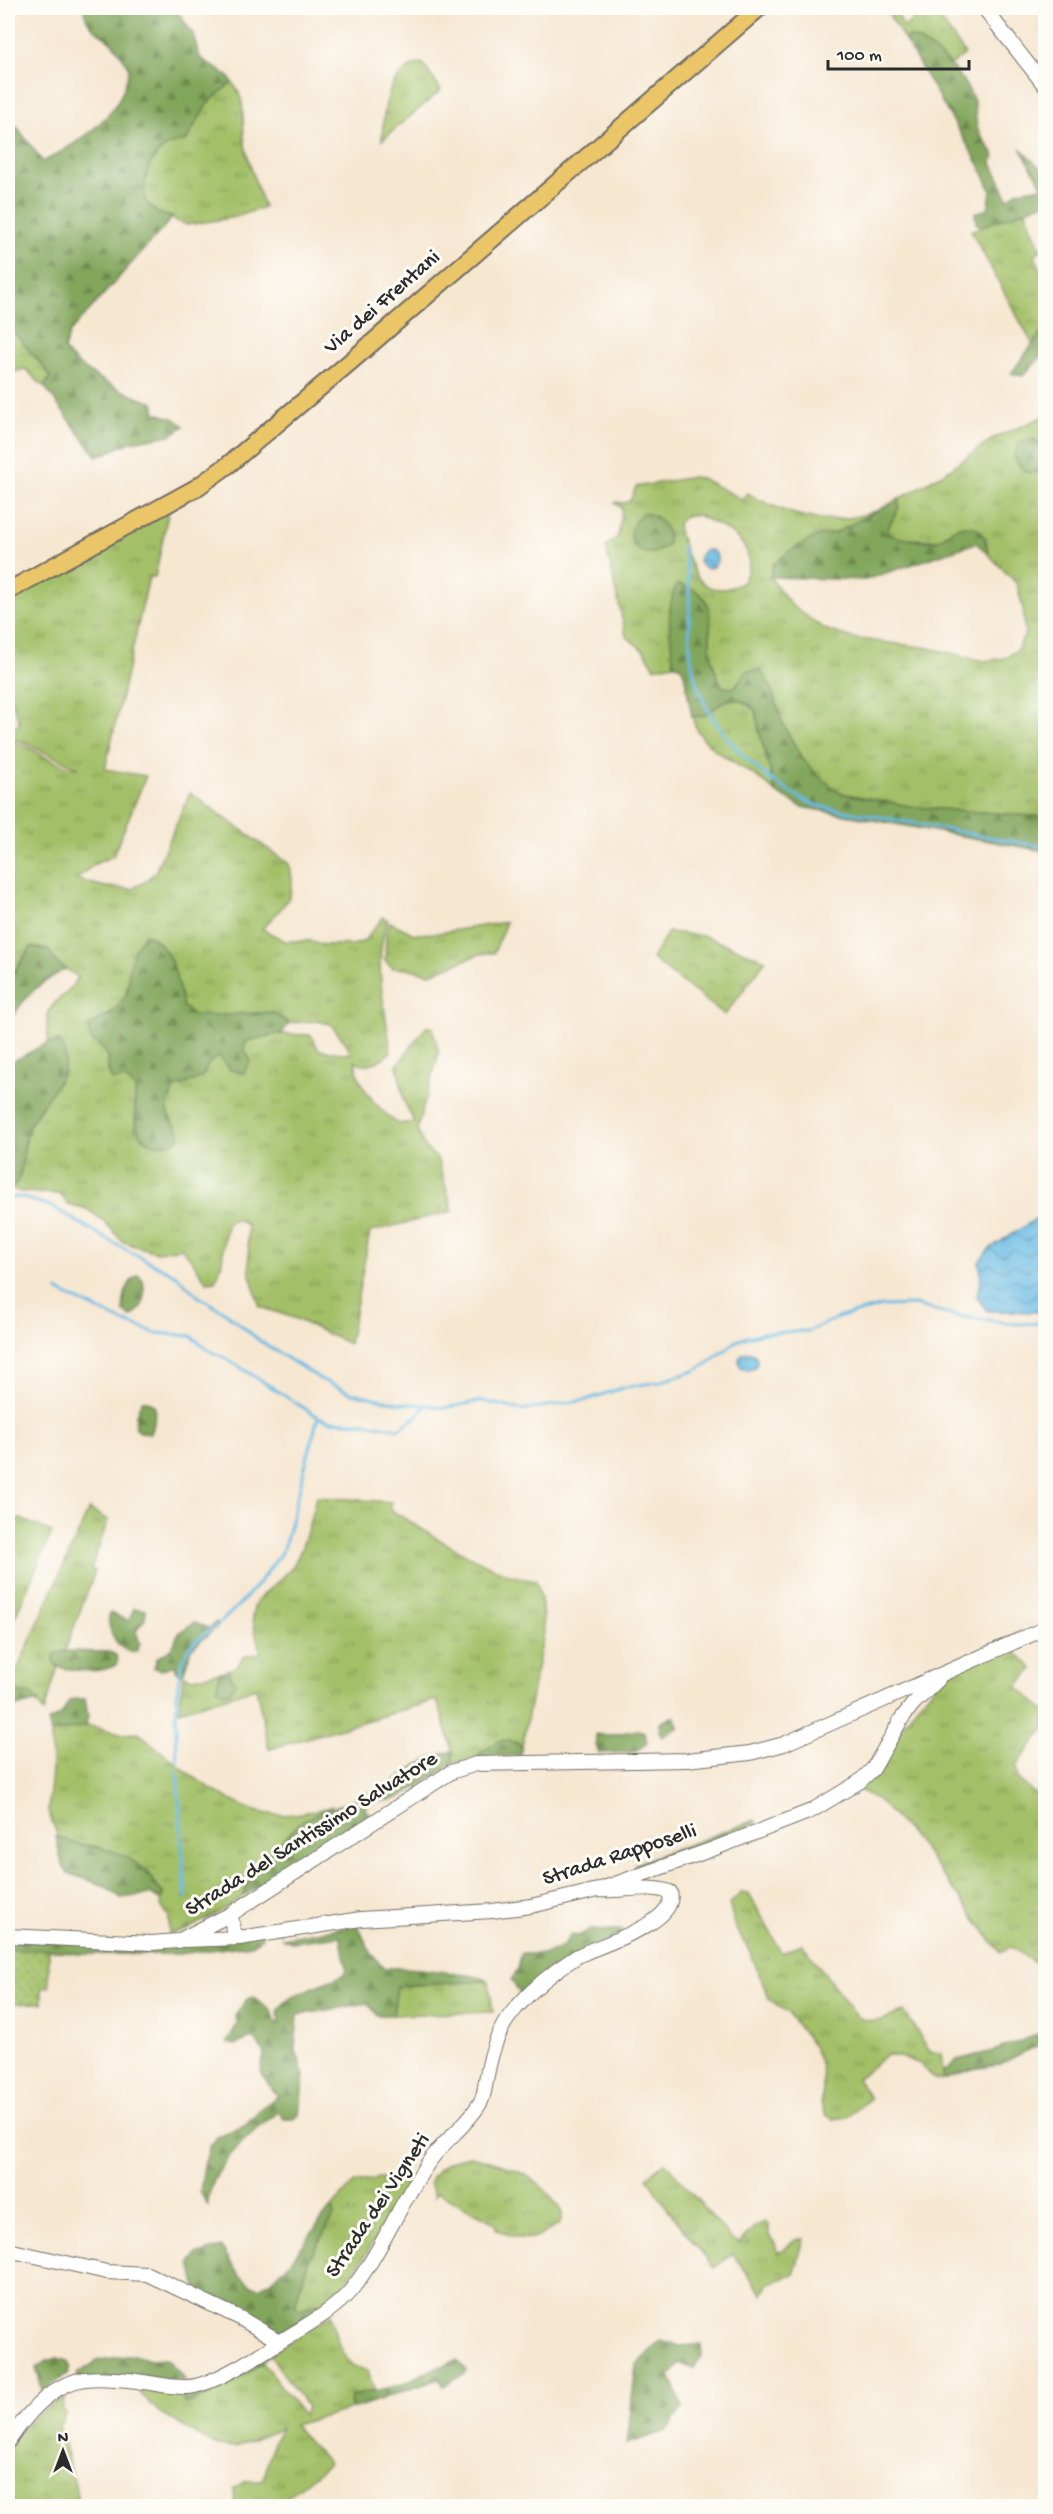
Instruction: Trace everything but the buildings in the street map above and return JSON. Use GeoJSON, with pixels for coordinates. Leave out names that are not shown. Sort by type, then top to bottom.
{"type":"FeatureCollection","features":[{"type":"Feature","properties":{"kind":"main road","name":"Via dei Frentani"},"geometry":{"type":"LineString","coordinates":[[8,591],[196,488],[228,465],[325,384],[759,8]]}},
{"type":"Feature","properties":{"kind":"street"},"geometry":{"type":"LineString","coordinates":[[984,8],[1046,87]]}},
{"type":"Feature","properties":{"kind":"street","name":"Strada del Santissimo Salvatore"},"geometry":{"type":"LineString","coordinates":[[8,1936],[158,1943],[177,1941],[231,1914],[451,1772],[476,1764],[687,1760],[750,1753],[784,1744],[1046,1628]]}},
{"type":"Feature","properties":{"kind":"street","name":"Strada Rapposelli"},"geometry":{"type":"LineString","coordinates":[[177,1941],[240,1938],[361,1919],[492,1911],[531,1906],[598,1890],[787,1821],[837,1797],[873,1769],[897,1726],[913,1704],[946,1672]]}},
{"type":"Feature","properties":{"kind":"street"},"geometry":{"type":"LineString","coordinates":[[889,1697],[897,1726]]}},
{"type":"Feature","properties":{"kind":"street","name":"Strada dei Vigneti"},"geometry":{"type":"LineString","coordinates":[[8,2442],[29,2412],[77,2380],[109,2378],[188,2387],[210,2382],[331,2309],[349,2292],[364,2272],[393,2219],[431,2158],[481,2102],[493,2044],[503,2024],[516,2007],[550,1974],[579,1956],[642,1928],[654,1920],[665,1910],[671,1897],[669,1892],[657,1887],[616,1891],[598,1890]]}},
{"type":"Feature","properties":{"kind":"street"},"geometry":{"type":"LineString","coordinates":[[231,1914],[233,1931],[240,1938]]}},
{"type":"Feature","properties":{"kind":"street"},"geometry":{"type":"LineString","coordinates":[[8,2250],[107,2272],[147,2274],[240,2319],[272,2337],[277,2343]]}},
{"type":"Feature","properties":{"kind":"green space"},"geometry":{"type":"Polygon","coordinates":[[[84,8],[175,8],[193,34],[200,58],[228,76],[232,82],[207,104],[186,141],[167,146],[155,156],[146,178],[145,201],[158,213],[173,217],[70,332],[64,349],[93,374],[118,388],[154,403],[156,413],[173,418],[184,426],[171,435],[131,442],[97,457],[44,386],[50,378],[46,370],[8,325],[8,119],[18,128],[43,162],[72,145],[98,125],[119,100],[125,85],[129,68],[115,46],[88,21],[84,8]]]}},
{"type":"Feature","properties":{"kind":"green space"},"geometry":{"type":"Polygon","coordinates":[[[885,8],[894,8],[904,27],[928,8],[933,8],[965,54],[951,65],[923,43],[915,39],[904,39],[885,8]]]}},
{"type":"Feature","properties":{"kind":"green space"},"geometry":{"type":"Polygon","coordinates":[[[911,37],[939,54],[968,90],[974,103],[977,127],[994,155],[992,163],[1008,199],[1017,191],[1043,187],[1020,148],[1045,172],[1045,203],[981,227],[976,223],[975,213],[988,209],[991,191],[980,166],[904,39],[911,37]]]}},
{"type":"Feature","properties":{"kind":"green space"},"geometry":{"type":"Polygon","coordinates":[[[422,63],[441,90],[382,140],[389,92],[401,74],[422,63]]]}},
{"type":"Feature","properties":{"kind":"green space"},"geometry":{"type":"Polygon","coordinates":[[[232,82],[242,104],[247,152],[264,207],[236,217],[187,225],[158,213],[145,201],[146,178],[151,163],[155,156],[167,146],[186,141],[207,104],[232,82]]]}},
{"type":"Feature","properties":{"kind":"green space"},"geometry":{"type":"Polygon","coordinates":[[[1025,209],[1041,250],[1034,254],[1045,280],[1045,328],[1033,345],[971,231],[1025,209]]]}},
{"type":"Feature","properties":{"kind":"green space"},"geometry":{"type":"Polygon","coordinates":[[[8,325],[46,370],[50,378],[44,386],[25,369],[8,373],[8,325]]]}},
{"type":"Feature","properties":{"kind":"green space"},"geometry":{"type":"Polygon","coordinates":[[[1045,328],[1045,353],[1023,376],[1011,373],[1045,328]]]}},
{"type":"Feature","properties":{"kind":"green space"},"geometry":{"type":"Polygon","coordinates":[[[1045,416],[1045,453],[1043,447],[1035,473],[1045,466],[1045,817],[915,807],[840,793],[816,774],[802,758],[783,724],[771,687],[747,671],[734,688],[722,687],[712,660],[709,612],[706,602],[691,588],[676,585],[670,614],[674,664],[655,668],[645,652],[626,636],[606,547],[618,536],[622,509],[615,502],[630,501],[636,487],[692,477],[701,478],[743,500],[747,493],[793,514],[809,517],[841,519],[874,511],[847,528],[788,552],[774,567],[770,577],[792,606],[825,629],[852,638],[929,648],[985,661],[1005,658],[1017,650],[1025,634],[1023,608],[1017,584],[988,554],[986,537],[954,529],[939,540],[902,539],[887,534],[898,509],[899,499],[944,473],[994,438],[1045,416]],[[697,515],[686,516],[678,523],[678,530],[698,578],[705,585],[715,589],[742,583],[748,570],[749,559],[746,549],[730,532],[697,515]]]}},
{"type":"Feature","properties":{"kind":"green space"},"geometry":{"type":"Polygon","coordinates":[[[1032,439],[1043,450],[1045,466],[1034,472],[1026,472],[1019,466],[1014,455],[1020,442],[1032,439]]]}},
{"type":"Feature","properties":{"kind":"green space"},"geometry":{"type":"Polygon","coordinates":[[[899,499],[898,509],[887,534],[913,540],[934,541],[962,526],[975,527],[985,540],[988,554],[976,543],[865,580],[770,577],[773,565],[789,551],[815,537],[837,532],[899,499]]]}},
{"type":"Feature","properties":{"kind":"green space"},"geometry":{"type":"Polygon","coordinates":[[[169,509],[155,577],[149,577],[105,769],[146,776],[113,856],[95,864],[76,879],[105,887],[132,889],[144,882],[155,872],[190,793],[289,864],[292,885],[287,901],[262,929],[285,941],[353,945],[364,941],[383,917],[388,920],[383,935],[380,969],[391,1052],[374,1063],[364,1064],[355,1061],[357,1071],[370,1097],[391,1118],[398,1124],[414,1122],[404,1101],[397,1065],[426,1027],[432,1027],[439,1053],[417,1129],[426,1149],[437,1158],[453,1211],[370,1232],[349,1344],[294,1318],[260,1307],[250,1275],[247,1225],[238,1220],[229,1221],[224,1235],[223,1257],[219,1272],[215,1281],[207,1282],[181,1248],[157,1252],[132,1245],[122,1241],[105,1222],[87,1209],[68,1204],[60,1194],[11,1189],[17,1183],[29,1127],[63,1073],[65,1062],[59,1041],[49,1042],[47,1027],[50,1009],[78,977],[57,963],[48,950],[31,947],[8,980],[8,742],[26,747],[60,764],[79,768],[20,741],[8,740],[8,728],[20,724],[8,691],[8,603],[17,593],[169,509]],[[153,938],[134,950],[129,983],[123,1000],[109,1014],[97,1020],[101,1047],[107,1057],[108,1073],[126,1079],[135,1088],[135,1130],[179,1130],[170,1119],[167,1110],[175,1088],[202,1077],[209,1063],[219,1055],[230,1070],[247,1041],[278,1034],[311,1035],[319,1050],[351,1054],[346,1043],[330,1024],[317,1021],[289,1023],[272,1012],[194,1015],[183,1007],[162,946],[153,938]]]}},
{"type":"Feature","properties":{"kind":"green space"},"geometry":{"type":"Polygon","coordinates":[[[643,512],[659,520],[665,527],[668,544],[659,551],[641,552],[632,540],[631,531],[643,512]]]}},
{"type":"Feature","properties":{"kind":"green space"},"geometry":{"type":"Polygon","coordinates":[[[677,584],[702,595],[707,603],[712,660],[722,687],[734,688],[747,671],[761,670],[771,687],[783,724],[802,758],[816,774],[840,793],[915,807],[1045,817],[1045,851],[802,807],[776,793],[759,731],[756,711],[750,705],[740,700],[726,700],[704,716],[692,717],[684,673],[681,667],[674,664],[671,644],[671,603],[677,584]]]}},
{"type":"Feature","properties":{"kind":"green space"},"geometry":{"type":"Polygon","coordinates":[[[726,700],[740,700],[756,711],[759,731],[776,793],[765,783],[728,760],[706,742],[698,731],[692,717],[704,716],[726,700]]]}},
{"type":"Feature","properties":{"kind":"green space"},"geometry":{"type":"Polygon","coordinates":[[[390,922],[414,934],[438,933],[506,922],[494,953],[480,954],[430,974],[393,968],[385,961],[386,934],[390,922]]]}},
{"type":"Feature","properties":{"kind":"green space"},"geometry":{"type":"Polygon","coordinates":[[[668,932],[704,936],[766,960],[725,1015],[652,959],[668,932]]]}},
{"type":"Feature","properties":{"kind":"green space"},"geometry":{"type":"Polygon","coordinates":[[[145,934],[155,940],[168,955],[176,975],[183,1007],[194,1015],[272,1012],[289,1023],[282,1033],[247,1041],[244,1049],[251,1061],[243,1073],[231,1070],[219,1056],[209,1063],[202,1077],[175,1088],[167,1112],[180,1138],[167,1144],[157,1144],[142,1137],[136,1123],[135,1088],[126,1079],[112,1080],[107,1056],[102,1048],[90,1038],[88,1026],[112,1014],[128,992],[129,970],[134,950],[145,934]]]}},
{"type":"Feature","properties":{"kind":"green space"},"geometry":{"type":"Polygon","coordinates":[[[31,947],[48,950],[57,963],[65,969],[25,999],[8,1026],[8,980],[31,947]]]}},
{"type":"Feature","properties":{"kind":"green space"},"geometry":{"type":"Polygon","coordinates":[[[59,1041],[64,1053],[65,1064],[62,1075],[28,1127],[21,1172],[14,1186],[8,1189],[8,1054],[12,1062],[49,1042],[59,1041]]]}},
{"type":"Feature","properties":{"kind":"green space"},"geometry":{"type":"Polygon","coordinates":[[[138,1275],[143,1281],[144,1297],[142,1306],[131,1317],[123,1311],[125,1295],[130,1282],[138,1275]]]}},
{"type":"Feature","properties":{"kind":"green space"},"geometry":{"type":"Polygon","coordinates":[[[142,1400],[151,1402],[155,1407],[154,1424],[150,1433],[140,1432],[135,1428],[136,1415],[142,1400]]]}},
{"type":"Feature","properties":{"kind":"green space"},"geometry":{"type":"Polygon","coordinates":[[[316,1497],[391,1502],[391,1510],[462,1552],[503,1572],[536,1580],[541,1598],[544,1632],[522,1746],[515,1742],[479,1757],[453,1764],[453,1751],[437,1700],[269,1749],[256,1688],[179,1711],[183,1675],[193,1678],[220,1672],[218,1677],[235,1683],[228,1670],[237,1666],[243,1657],[261,1653],[254,1624],[254,1607],[256,1602],[288,1572],[297,1559],[307,1533],[316,1497]]]}},
{"type":"Feature","properties":{"kind":"green space"},"geometry":{"type":"Polygon","coordinates":[[[89,1509],[108,1520],[91,1569],[95,1571],[65,1651],[55,1654],[53,1661],[58,1667],[44,1712],[31,1694],[14,1692],[12,1681],[89,1509]]]}},
{"type":"Feature","properties":{"kind":"green space"},"geometry":{"type":"Polygon","coordinates":[[[8,1519],[21,1519],[52,1532],[8,1633],[8,1519]]]}},
{"type":"Feature","properties":{"kind":"green space"},"geometry":{"type":"Polygon","coordinates":[[[134,1608],[146,1610],[145,1619],[136,1631],[140,1644],[136,1652],[130,1652],[119,1645],[111,1633],[109,1619],[110,1613],[129,1621],[134,1608]]]}},
{"type":"Feature","properties":{"kind":"green space"},"geometry":{"type":"Polygon","coordinates":[[[194,1622],[209,1628],[216,1622],[219,1625],[191,1649],[183,1675],[176,1670],[175,1665],[160,1670],[154,1668],[157,1658],[172,1649],[178,1634],[194,1622]]]}},
{"type":"Feature","properties":{"kind":"green space"},"geometry":{"type":"Polygon","coordinates":[[[1009,1645],[1033,1669],[1017,1686],[1045,1711],[1045,1728],[1016,1766],[1018,1779],[1036,1795],[1045,1798],[1045,1970],[1011,1947],[1000,1952],[919,1843],[877,1799],[856,1789],[916,1707],[944,1676],[1009,1645]]]}},
{"type":"Feature","properties":{"kind":"green space"},"geometry":{"type":"Polygon","coordinates":[[[65,1651],[109,1652],[116,1655],[118,1660],[116,1665],[95,1671],[58,1667],[53,1661],[55,1654],[65,1651]]]}},
{"type":"Feature","properties":{"kind":"green space"},"geometry":{"type":"Polygon","coordinates":[[[228,1670],[235,1683],[230,1692],[223,1693],[217,1688],[220,1672],[228,1670]]]}},
{"type":"Feature","properties":{"kind":"green space"},"geometry":{"type":"Polygon","coordinates":[[[14,1692],[31,1694],[38,1701],[8,1709],[14,1692]]]}},
{"type":"Feature","properties":{"kind":"green space"},"geometry":{"type":"Polygon","coordinates":[[[85,1699],[88,1715],[86,1726],[51,1733],[48,1722],[61,1715],[69,1701],[85,1699]]]}},
{"type":"Feature","properties":{"kind":"green space"},"geometry":{"type":"Polygon","coordinates":[[[674,1716],[679,1727],[662,1737],[659,1732],[660,1723],[674,1716]]]}},
{"type":"Feature","properties":{"kind":"green space"},"geometry":{"type":"Polygon","coordinates":[[[86,1726],[120,1734],[139,1733],[204,1784],[242,1806],[260,1812],[278,1815],[292,1814],[333,1806],[303,1820],[270,1852],[248,1881],[242,1897],[186,1930],[169,1934],[169,1917],[161,1906],[163,1893],[144,1868],[95,1846],[76,1844],[58,1837],[48,1811],[52,1771],[51,1733],[86,1726]]]}},
{"type":"Feature","properties":{"kind":"green space"},"geometry":{"type":"Polygon","coordinates":[[[638,1730],[645,1732],[647,1743],[635,1752],[599,1753],[596,1734],[606,1736],[638,1730]]]}},
{"type":"Feature","properties":{"kind":"green space"},"geometry":{"type":"Polygon","coordinates":[[[500,1740],[509,1740],[522,1746],[520,1755],[479,1757],[480,1753],[500,1740]]]}},
{"type":"Feature","properties":{"kind":"green space"},"geometry":{"type":"Polygon","coordinates":[[[453,1751],[453,1764],[400,1797],[376,1801],[368,1805],[364,1808],[369,1814],[242,1897],[254,1871],[303,1820],[389,1785],[417,1765],[453,1751]]]}},
{"type":"Feature","properties":{"kind":"green space"},"geometry":{"type":"Polygon","coordinates":[[[755,1820],[758,1829],[635,1871],[635,1864],[755,1820]]]}},
{"type":"Feature","properties":{"kind":"green space"},"geometry":{"type":"Polygon","coordinates":[[[56,1837],[127,1857],[143,1870],[163,1893],[160,1900],[150,1894],[121,1898],[105,1886],[68,1873],[62,1865],[56,1837]]]}},
{"type":"Feature","properties":{"kind":"green space"},"geometry":{"type":"Polygon","coordinates":[[[742,1892],[749,1894],[782,1953],[802,1944],[858,2017],[876,2021],[904,2011],[930,2052],[941,2053],[944,2079],[933,2078],[914,2061],[887,2054],[857,2079],[870,2098],[848,2117],[834,2119],[826,2115],[821,2104],[823,2089],[821,2066],[813,2046],[788,2013],[769,1999],[751,1954],[737,1931],[729,1904],[742,1892]]]}},
{"type":"Feature","properties":{"kind":"green space"},"geometry":{"type":"Polygon","coordinates":[[[358,1925],[372,1953],[385,1968],[456,1973],[489,1981],[397,1986],[393,2015],[377,2015],[368,2003],[298,2015],[295,2048],[304,2075],[299,2115],[293,2119],[284,2119],[279,2112],[244,2141],[223,2165],[215,2179],[208,2206],[200,2192],[204,2165],[210,2146],[217,2137],[244,2126],[261,2108],[278,2096],[262,2076],[264,2054],[256,2040],[251,2037],[236,2045],[227,2043],[237,2024],[236,2015],[247,1999],[254,1997],[270,2010],[278,2025],[280,2020],[278,2014],[287,2001],[306,1990],[344,1975],[347,1969],[340,1936],[292,1942],[282,1938],[358,1925]]]}},
{"type":"Feature","properties":{"kind":"green space"},"geometry":{"type":"Polygon","coordinates":[[[262,1928],[262,1938],[251,1945],[177,1954],[78,1954],[49,1950],[8,1950],[8,1940],[137,1944],[262,1928]]]}},
{"type":"Feature","properties":{"kind":"green space"},"geometry":{"type":"Polygon","coordinates":[[[591,1929],[623,1931],[524,1998],[511,1980],[518,1969],[521,1954],[545,1954],[563,1946],[571,1935],[579,1936],[591,1929]]]}},
{"type":"Feature","properties":{"kind":"green space"},"geometry":{"type":"Polygon","coordinates":[[[8,1950],[49,1950],[49,1987],[42,1987],[42,2003],[8,2004],[8,1950]]]}},
{"type":"Feature","properties":{"kind":"green space"},"geometry":{"type":"Polygon","coordinates":[[[489,1981],[493,2012],[393,2015],[397,1986],[489,1981]]]}},
{"type":"Feature","properties":{"kind":"green space"},"geometry":{"type":"Polygon","coordinates":[[[1045,2032],[1045,2042],[998,2065],[973,2069],[944,2079],[943,2072],[957,2060],[993,2051],[1045,2032]]]}},
{"type":"Feature","properties":{"kind":"green space"},"geometry":{"type":"Polygon","coordinates":[[[471,2156],[512,2169],[534,2181],[544,2189],[562,2213],[560,2223],[536,2237],[514,2237],[496,2229],[495,2223],[437,2192],[434,2197],[430,2181],[433,2175],[459,2158],[471,2156]]]}},
{"type":"Feature","properties":{"kind":"green space"},"geometry":{"type":"Polygon","coordinates":[[[665,2162],[732,2240],[739,2243],[755,2226],[766,2222],[769,2224],[769,2236],[774,2241],[778,2253],[795,2240],[804,2239],[794,2275],[769,2283],[763,2295],[733,2254],[714,2268],[667,2208],[647,2177],[665,2162]]]}},
{"type":"Feature","properties":{"kind":"green space"},"geometry":{"type":"Polygon","coordinates":[[[379,2178],[399,2179],[408,2184],[360,2264],[337,2293],[323,2306],[316,2304],[299,2309],[295,2305],[308,2261],[334,2215],[332,2207],[354,2183],[379,2178]]]}},
{"type":"Feature","properties":{"kind":"green space"},"geometry":{"type":"Polygon","coordinates":[[[332,2207],[334,2215],[308,2261],[295,2305],[300,2309],[316,2304],[323,2306],[283,2334],[204,2297],[196,2286],[191,2263],[196,2255],[222,2247],[237,2272],[246,2281],[259,2288],[279,2274],[332,2207]]]}},
{"type":"Feature","properties":{"kind":"green space"},"geometry":{"type":"Polygon","coordinates":[[[331,2314],[335,2334],[343,2353],[353,2365],[368,2372],[374,2388],[373,2392],[352,2396],[350,2404],[352,2409],[293,2425],[329,2464],[279,2503],[279,2506],[235,2506],[234,2489],[246,2481],[261,2481],[264,2477],[273,2442],[281,2428],[236,2447],[217,2446],[160,2413],[133,2386],[204,2398],[263,2363],[304,2416],[307,2407],[270,2355],[331,2314]]]}},
{"type":"Feature","properties":{"kind":"green space"},"geometry":{"type":"Polygon","coordinates":[[[660,2341],[681,2346],[701,2344],[702,2355],[693,2369],[679,2363],[670,2375],[683,2407],[666,2431],[627,2444],[636,2365],[660,2341]]]}},
{"type":"Feature","properties":{"kind":"green space"},"geometry":{"type":"Polygon","coordinates":[[[134,2355],[150,2360],[167,2359],[186,2381],[76,2378],[78,2373],[99,2360],[134,2355]]]}},
{"type":"Feature","properties":{"kind":"green space"},"geometry":{"type":"Polygon","coordinates":[[[270,2355],[229,2384],[204,2397],[184,2403],[181,2395],[201,2389],[270,2355]]]}},
{"type":"Feature","properties":{"kind":"green space"},"geometry":{"type":"Polygon","coordinates":[[[57,2358],[67,2361],[70,2366],[68,2373],[43,2392],[36,2368],[57,2358]]]}},
{"type":"Feature","properties":{"kind":"green space"},"geometry":{"type":"Polygon","coordinates":[[[457,2360],[466,2370],[465,2374],[444,2386],[439,2379],[352,2409],[350,2400],[352,2396],[400,2385],[457,2360]]]}},
{"type":"Feature","properties":{"kind":"green space"},"geometry":{"type":"Polygon","coordinates":[[[65,2398],[62,2408],[66,2413],[59,2427],[81,2506],[8,2506],[7,2468],[10,2446],[30,2421],[65,2398]]]}},
{"type":"Feature","properties":{"kind":"water"},"geometry":{"type":"Polygon","coordinates":[[[708,550],[714,553],[717,559],[714,565],[708,568],[702,565],[699,559],[702,553],[708,550]]]}},
{"type":"Feature","properties":{"kind":"water"},"geometry":{"type":"Polygon","coordinates":[[[1045,1213],[1045,1312],[987,1311],[977,1297],[981,1275],[979,1262],[990,1248],[1045,1213]]]}},
{"type":"Feature","properties":{"kind":"water"},"geometry":{"type":"Polygon","coordinates":[[[744,1352],[752,1352],[757,1357],[755,1368],[744,1370],[739,1365],[739,1357],[744,1352]]]}},
{"type":"Feature","properties":{"kind":"waterway"},"geometry":{"type":"LineString","coordinates":[[682,547],[689,581],[690,649],[696,682],[714,720],[742,754],[759,770],[795,795],[820,806],[1046,847]]}},
{"type":"Feature","properties":{"kind":"waterway"},"geometry":{"type":"LineString","coordinates":[[8,1198],[20,1197],[51,1206],[117,1245],[177,1276],[199,1297],[226,1313],[260,1341],[322,1380],[351,1393],[399,1403],[426,1405]]}},
{"type":"Feature","properties":{"kind":"waterway"},"geometry":{"type":"LineString","coordinates":[[58,1291],[122,1321],[156,1333],[191,1336],[208,1350],[229,1360],[318,1417],[330,1421],[366,1423],[399,1429],[417,1416],[426,1405],[444,1408],[482,1401],[521,1410],[586,1400],[625,1387],[659,1382],[694,1371],[737,1341],[747,1337],[763,1333],[808,1331],[840,1317],[883,1306],[915,1305],[957,1316],[1018,1324],[1046,1323]]}},
{"type":"Feature","properties":{"kind":"waterway"},"geometry":{"type":"LineString","coordinates":[[177,1762],[178,1687],[184,1658],[192,1644],[221,1622],[247,1596],[271,1568],[284,1548],[318,1417]]}},
{"type":"Feature","properties":{"kind":"waterway"},"geometry":{"type":"LineString","coordinates":[[177,1770],[186,1898]]}}]}
